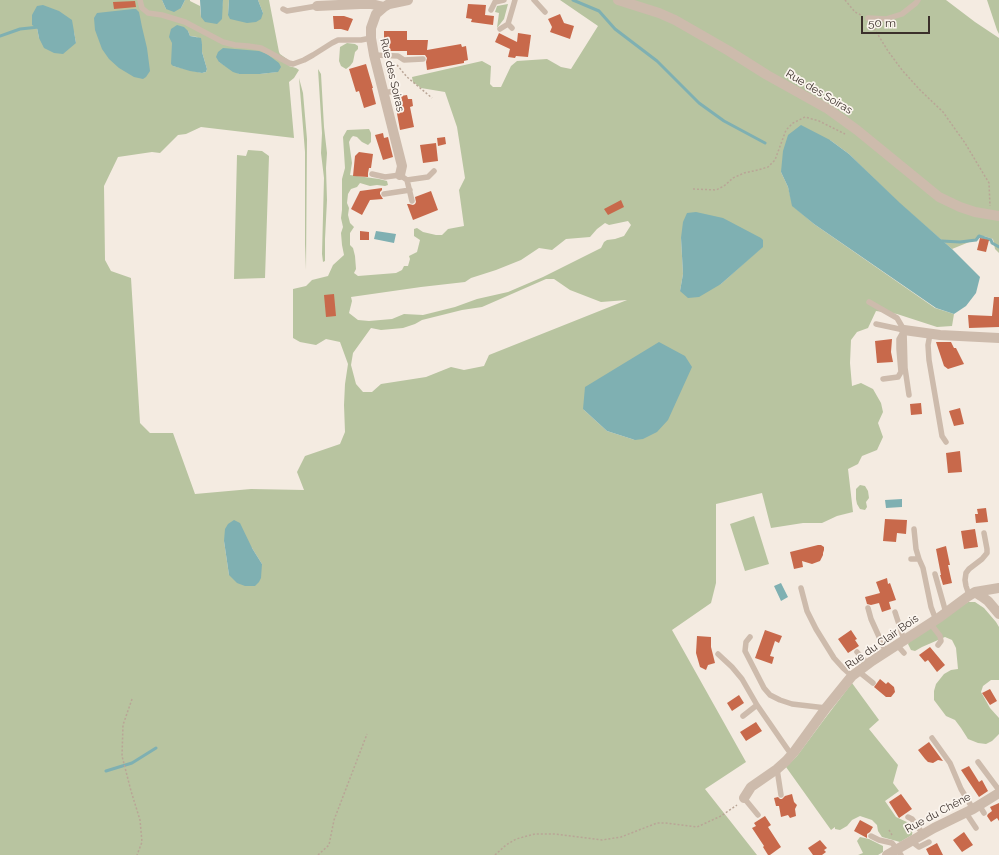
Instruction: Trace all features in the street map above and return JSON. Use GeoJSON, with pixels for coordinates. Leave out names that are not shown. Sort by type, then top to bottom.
{"type":"FeatureCollection","features":[{"type":"Feature","properties":{"kind":"street"},"geometry":{"type":"LineString","coordinates":[[317,6],[337,8],[408,0]]}},
{"type":"Feature","properties":{"kind":"street","name":"Rue des Soiras"},"geometry":{"type":"LineString","coordinates":[[618,0],[676,20],[828,109],[857,130],[939,197],[960,207],[995,216]]}},
{"type":"Feature","properties":{"kind":"street","name":"Rue des Soiras"},"geometry":{"type":"LineString","coordinates":[[388,3],[376,14],[371,28],[370,38],[404,177]]}},
{"type":"Feature","properties":{"kind":"street"},"geometry":{"type":"LineString","coordinates":[[904,330],[940,335],[999,338]]}},
{"type":"Feature","properties":{"kind":"street"},"geometry":{"type":"LineString","coordinates":[[972,594],[999,588]]}},
{"type":"Feature","properties":{"kind":"street"},"geometry":{"type":"LineString","coordinates":[[972,594],[981,596],[997,608]]}},
{"type":"Feature","properties":{"kind":"street","name":"Rue du Clair Bois"},"geometry":{"type":"LineString","coordinates":[[744,798],[750,787],[777,769],[791,754],[826,708],[855,674],[972,594]]}},
{"type":"Feature","properties":{"kind":"street","name":"Rue du Chêne"},"geometry":{"type":"LineString","coordinates":[[887,855],[899,852],[912,840],[926,838],[976,810],[999,792]]}},
{"type":"Feature","properties":{"kind":"lane"},"geometry":{"type":"LineString","coordinates":[[140,0],[142,8],[148,13],[162,15],[186,22],[223,42],[261,48],[293,64],[304,60],[338,40],[361,40],[370,38]]}},
{"type":"Feature","properties":{"kind":"lane"},"geometry":{"type":"LineString","coordinates":[[491,10],[495,2],[504,0]]}},
{"type":"Feature","properties":{"kind":"lane"},"geometry":{"type":"LineString","coordinates":[[500,29],[510,26],[515,0]]}},
{"type":"Feature","properties":{"kind":"lane"},"geometry":{"type":"LineString","coordinates":[[534,0],[545,12]]}},
{"type":"Feature","properties":{"kind":"lane"},"geometry":{"type":"LineString","coordinates":[[868,18],[886,19],[902,14],[918,0]]}},
{"type":"Feature","properties":{"kind":"lane"},"geometry":{"type":"LineString","coordinates":[[283,9],[287,11],[317,6]]}},
{"type":"Feature","properties":{"kind":"lane"},"geometry":{"type":"LineString","coordinates":[[374,55],[398,56],[404,60],[423,59]]}},
{"type":"Feature","properties":{"kind":"lane"},"geometry":{"type":"LineString","coordinates":[[383,93],[395,91]]}},
{"type":"Feature","properties":{"kind":"lane"},"geometry":{"type":"LineString","coordinates":[[372,174],[404,177],[428,176],[434,171]]}},
{"type":"Feature","properties":{"kind":"lane"},"geometry":{"type":"LineString","coordinates":[[404,177],[410,190],[412,201]]}},
{"type":"Feature","properties":{"kind":"lane"},"geometry":{"type":"LineString","coordinates":[[384,194],[410,190]]}},
{"type":"Feature","properties":{"kind":"lane"},"geometry":{"type":"LineString","coordinates":[[869,302],[897,318],[904,330],[905,368],[909,396]]}},
{"type":"Feature","properties":{"kind":"lane"},"geometry":{"type":"LineString","coordinates":[[876,324],[904,330]]}},
{"type":"Feature","properties":{"kind":"lane"},"geometry":{"type":"LineString","coordinates":[[883,379],[898,377],[901,372],[898,349],[900,338],[904,330]]}},
{"type":"Feature","properties":{"kind":"lane"},"geometry":{"type":"LineString","coordinates":[[930,334],[928,345],[929,360],[942,436],[946,442]]}},
{"type":"Feature","properties":{"kind":"lane"},"geometry":{"type":"LineString","coordinates":[[914,529],[916,549],[923,568],[933,621],[940,636],[941,641],[938,645]]}},
{"type":"Feature","properties":{"kind":"lane"},"geometry":{"type":"LineString","coordinates":[[972,594],[966,586],[966,573],[987,553],[984,533]]}},
{"type":"Feature","properties":{"kind":"lane"},"geometry":{"type":"LineString","coordinates":[[911,559],[919,559]]}},
{"type":"Feature","properties":{"kind":"lane"},"geometry":{"type":"LineString","coordinates":[[935,574],[946,613]]}},
{"type":"Feature","properties":{"kind":"lane"},"geometry":{"type":"LineString","coordinates":[[801,588],[807,611],[834,658],[843,668],[873,683]]}},
{"type":"Feature","properties":{"kind":"lane"},"geometry":{"type":"LineString","coordinates":[[868,608],[871,619],[886,652]]}},
{"type":"Feature","properties":{"kind":"lane"},"geometry":{"type":"LineString","coordinates":[[895,612],[900,642],[904,654]]}},
{"type":"Feature","properties":{"kind":"lane"},"geometry":{"type":"LineString","coordinates":[[750,637],[746,642],[745,651],[764,688],[770,695],[792,704],[826,708]]}},
{"type":"Feature","properties":{"kind":"lane"},"geometry":{"type":"LineString","coordinates":[[857,652],[868,664]]}},
{"type":"Feature","properties":{"kind":"lane"},"geometry":{"type":"LineString","coordinates":[[718,654],[742,679],[757,705],[791,754]]}},
{"type":"Feature","properties":{"kind":"lane"},"geometry":{"type":"LineString","coordinates":[[743,716],[757,705]]}},
{"type":"Feature","properties":{"kind":"lane"},"geometry":{"type":"LineString","coordinates":[[932,738],[950,763],[961,789],[976,810],[976,828]]}},
{"type":"Feature","properties":{"kind":"lane"},"geometry":{"type":"LineString","coordinates":[[978,762],[999,792]]}},
{"type":"Feature","properties":{"kind":"lane"},"geometry":{"type":"LineString","coordinates":[[777,769],[781,794]]}},
{"type":"Feature","properties":{"kind":"lane"},"geometry":{"type":"LineString","coordinates":[[744,798],[758,815]]}},
{"type":"Feature","properties":{"kind":"lane"},"geometry":{"type":"LineString","coordinates":[[908,817],[912,819],[926,838]]}},
{"type":"Feature","properties":{"kind":"lane"},"geometry":{"type":"LineString","coordinates":[[871,836],[879,840],[892,843],[899,852]]}},
{"type":"Feature","properties":{"kind":"path"},"geometry":{"type":"LineString","coordinates":[[845,0],[855,12],[868,18],[888,51],[902,70],[943,112],[965,143],[989,183],[995,216]]}},
{"type":"Feature","properties":{"kind":"path"},"geometry":{"type":"LineString","coordinates":[[390,55],[407,77],[432,98]]}},
{"type":"Feature","properties":{"kind":"path"},"geometry":{"type":"LineString","coordinates":[[693,189],[716,190],[724,186],[733,178],[744,173],[768,167],[775,160],[786,130],[793,122],[805,117],[819,120],[849,136]]}},
{"type":"Feature","properties":{"kind":"path"},"geometry":{"type":"LineString","coordinates":[[132,699],[123,725],[122,756],[140,820],[142,842],[137,855]]}},
{"type":"Feature","properties":{"kind":"path"},"geometry":{"type":"LineString","coordinates":[[318,855],[329,845],[334,820],[366,734]]}},
{"type":"Feature","properties":{"kind":"path"},"geometry":{"type":"LineString","coordinates":[[495,855],[506,845],[516,839],[535,834],[555,834],[602,840],[621,837],[656,823],[697,827],[721,816],[744,798]]}},
{"type":"Feature","properties":{"kind":"green space"},"geometry":{"type":"Polygon","coordinates":[[[0,0],[162,0],[166,9],[181,8],[185,0],[190,0],[200,6],[201,17],[222,7],[223,0],[229,0],[228,14],[263,13],[258,0],[269,0],[279,52],[287,59],[289,66],[299,70],[294,78],[289,82],[294,138],[201,127],[186,134],[178,135],[160,153],[152,152],[118,157],[104,186],[105,260],[111,271],[131,278],[140,423],[150,433],[173,433],[195,494],[251,489],[304,490],[297,472],[305,456],[340,444],[345,432],[344,405],[348,364],[340,342],[326,339],[316,345],[300,342],[293,338],[293,289],[306,286],[312,280],[328,276],[333,265],[344,255],[341,233],[343,227],[341,218],[342,179],[345,168],[343,137],[347,130],[369,129],[371,133],[371,142],[368,145],[357,137],[353,136],[349,142],[352,163],[350,175],[387,181],[388,185],[370,186],[360,183],[357,187],[351,189],[348,194],[348,215],[350,223],[354,227],[350,233],[350,245],[353,248],[355,256],[356,269],[354,273],[358,276],[396,273],[402,270],[404,266],[408,266],[410,259],[409,256],[417,252],[420,240],[414,236],[414,229],[417,228],[423,232],[442,235],[448,229],[464,226],[459,190],[465,178],[457,127],[445,92],[421,88],[413,82],[412,77],[482,61],[491,66],[490,84],[493,87],[501,87],[511,66],[517,61],[547,59],[561,67],[571,69],[598,26],[560,0],[946,0],[999,38],[999,253],[995,249],[993,239],[984,236],[952,249],[900,204],[849,154],[830,140],[781,172],[788,187],[793,206],[814,224],[935,308],[954,314],[952,326],[937,327],[897,314],[876,311],[868,328],[857,332],[851,340],[850,363],[852,386],[861,383],[873,389],[881,403],[883,412],[878,423],[883,437],[877,450],[862,456],[858,464],[848,469],[853,512],[837,516],[822,523],[803,523],[771,528],[762,493],[716,504],[716,583],[711,603],[672,630],[746,762],[705,789],[757,855],[0,855],[0,0]],[[37,28],[39,38],[76,43],[74,32],[37,28]],[[188,31],[172,43],[173,66],[202,73],[206,72],[207,69],[202,52],[202,44],[197,37],[190,36],[188,31]],[[219,62],[239,74],[277,72],[219,62]],[[628,221],[609,225],[605,223],[590,237],[566,239],[552,250],[539,248],[521,260],[471,278],[465,282],[351,297],[352,301],[349,313],[358,320],[369,321],[392,319],[404,314],[423,315],[455,307],[477,299],[508,292],[543,277],[601,248],[607,240],[624,236],[631,225],[628,221]],[[681,238],[683,274],[680,291],[721,284],[763,246],[681,238]],[[546,279],[482,307],[462,310],[422,320],[403,328],[381,330],[371,328],[353,353],[351,365],[356,384],[363,392],[372,392],[381,384],[426,377],[451,367],[464,370],[484,366],[489,355],[627,300],[601,302],[570,290],[554,279],[546,279]],[[583,409],[607,431],[635,440],[583,409]],[[224,541],[229,575],[262,564],[252,548],[224,541]]]}},
{"type":"Feature","properties":{"kind":"green space"},"geometry":{"type":"Polygon","coordinates":[[[987,0],[999,0],[999,34],[997,30],[987,0]]]}},
{"type":"Feature","properties":{"kind":"green space"},"geometry":{"type":"Polygon","coordinates":[[[508,4],[504,19],[497,28],[499,13],[495,12],[497,6],[508,4]]]}},
{"type":"Feature","properties":{"kind":"green space"},"geometry":{"type":"Polygon","coordinates":[[[347,43],[355,44],[358,46],[358,49],[355,52],[353,62],[346,69],[341,66],[339,61],[340,47],[347,43]]]}},
{"type":"Feature","properties":{"kind":"green space"},"geometry":{"type":"Polygon","coordinates":[[[318,69],[321,74],[327,153],[325,261],[323,262],[324,178],[321,153],[322,133],[318,69]]]}},
{"type":"Feature","properties":{"kind":"green space"},"geometry":{"type":"Polygon","coordinates":[[[299,78],[303,93],[307,139],[306,270],[305,152],[299,78]]]}},
{"type":"Feature","properties":{"kind":"green space"},"geometry":{"type":"Polygon","coordinates":[[[248,150],[262,151],[269,156],[265,278],[234,279],[237,155],[246,156],[248,150]]]}},
{"type":"Feature","properties":{"kind":"green space"},"geometry":{"type":"Polygon","coordinates":[[[860,485],[865,486],[868,491],[869,498],[866,502],[867,507],[865,510],[860,509],[856,499],[856,489],[860,485]]]}},
{"type":"Feature","properties":{"kind":"green space"},"geometry":{"type":"Polygon","coordinates":[[[754,516],[769,564],[745,571],[730,524],[754,516]]]}},
{"type":"Feature","properties":{"kind":"green space"},"geometry":{"type":"Polygon","coordinates":[[[968,602],[975,602],[984,608],[999,627],[999,680],[991,680],[983,686],[981,692],[990,708],[999,718],[999,734],[992,741],[986,744],[968,739],[955,720],[946,716],[934,700],[936,684],[944,674],[951,670],[958,669],[956,648],[952,640],[945,637],[915,651],[911,650],[908,644],[910,639],[968,602]]]}},
{"type":"Feature","properties":{"kind":"green space"},"geometry":{"type":"Polygon","coordinates":[[[852,683],[879,720],[869,729],[898,765],[893,783],[899,791],[885,801],[896,817],[909,823],[913,827],[912,835],[900,842],[882,837],[878,831],[877,825],[872,820],[860,816],[852,820],[847,826],[840,830],[835,829],[835,827],[831,830],[786,767],[797,756],[852,683]]]}},
{"type":"Feature","properties":{"kind":"green space"},"geometry":{"type":"Polygon","coordinates":[[[860,837],[869,839],[883,846],[883,852],[878,855],[858,855],[863,853],[857,841],[860,837]]]}},
{"type":"Feature","properties":{"kind":"water"},"geometry":{"type":"Polygon","coordinates":[[[162,0],[185,0],[181,8],[174,12],[166,9],[162,0]]]}},
{"type":"Feature","properties":{"kind":"water"},"geometry":{"type":"Polygon","coordinates":[[[200,0],[223,0],[222,19],[217,24],[205,22],[201,17],[200,0]]]}},
{"type":"Feature","properties":{"kind":"water"},"geometry":{"type":"Polygon","coordinates":[[[229,0],[258,0],[263,13],[261,19],[256,22],[247,23],[230,19],[228,15],[229,0]]]}},
{"type":"Feature","properties":{"kind":"water"},"geometry":{"type":"Polygon","coordinates":[[[43,5],[59,11],[72,20],[76,43],[63,54],[54,53],[44,48],[39,38],[37,28],[32,25],[32,15],[37,6],[43,5]]]}},
{"type":"Feature","properties":{"kind":"water"},"geometry":{"type":"Polygon","coordinates":[[[136,9],[139,12],[147,48],[150,71],[143,79],[134,77],[119,68],[109,59],[102,49],[95,30],[94,18],[97,13],[136,9]]]}},
{"type":"Feature","properties":{"kind":"water"},"geometry":{"type":"Polygon","coordinates":[[[177,25],[184,27],[190,36],[201,38],[202,52],[207,69],[206,72],[202,73],[190,71],[171,64],[172,43],[169,37],[171,29],[177,25]]]}},
{"type":"Feature","properties":{"kind":"water"},"geometry":{"type":"Polygon","coordinates":[[[223,48],[259,51],[267,54],[279,63],[281,67],[278,72],[239,74],[233,72],[219,62],[216,57],[218,52],[223,48]]]}},
{"type":"Feature","properties":{"kind":"water"},"geometry":{"type":"Polygon","coordinates":[[[801,125],[830,140],[849,154],[900,203],[952,249],[980,277],[976,293],[966,306],[954,314],[936,308],[814,224],[792,206],[788,187],[781,172],[783,151],[788,135],[801,125]]]}},
{"type":"Feature","properties":{"kind":"water"},"geometry":{"type":"Polygon","coordinates":[[[696,212],[723,218],[761,238],[763,240],[763,247],[721,284],[699,297],[688,298],[680,291],[683,274],[681,238],[683,222],[687,213],[696,212]]]}},
{"type":"Feature","properties":{"kind":"water"},"geometry":{"type":"Polygon","coordinates":[[[376,231],[396,234],[394,243],[374,239],[376,231]]]}},
{"type":"Feature","properties":{"kind":"water"},"geometry":{"type":"Polygon","coordinates":[[[659,342],[685,356],[692,367],[668,420],[657,432],[643,439],[635,440],[607,431],[583,409],[585,387],[659,342]]]}},
{"type":"Feature","properties":{"kind":"water"},"geometry":{"type":"Polygon","coordinates":[[[902,499],[902,507],[886,508],[885,500],[902,499]]]}},
{"type":"Feature","properties":{"kind":"water"},"geometry":{"type":"Polygon","coordinates":[[[234,520],[240,523],[252,548],[262,564],[261,578],[255,586],[245,586],[237,583],[229,575],[224,541],[225,529],[228,524],[234,520]]]}},
{"type":"Feature","properties":{"kind":"water"},"geometry":{"type":"Polygon","coordinates":[[[781,583],[788,597],[781,601],[774,586],[781,583]]]}},
{"type":"Feature","properties":{"kind":"building"},"geometry":{"type":"Polygon","coordinates":[[[135,1],[136,7],[114,9],[113,2],[135,1]]]}},
{"type":"Feature","properties":{"kind":"building"},"geometry":{"type":"Polygon","coordinates":[[[468,4],[486,5],[485,15],[494,16],[493,25],[471,22],[472,19],[466,18],[468,4]]]}},
{"type":"Feature","properties":{"kind":"building"},"geometry":{"type":"Polygon","coordinates":[[[560,14],[564,23],[574,26],[570,39],[550,32],[552,27],[548,19],[560,14]]]}},
{"type":"Feature","properties":{"kind":"building"},"geometry":{"type":"Polygon","coordinates":[[[333,16],[344,16],[353,19],[348,31],[334,29],[333,16]]]}},
{"type":"Feature","properties":{"kind":"building"},"geometry":{"type":"Polygon","coordinates":[[[384,31],[407,31],[407,40],[428,40],[427,50],[461,44],[462,47],[466,46],[468,60],[464,61],[464,63],[427,70],[427,58],[425,55],[407,55],[407,51],[384,51],[384,31]]]}},
{"type":"Feature","properties":{"kind":"building"},"geometry":{"type":"Polygon","coordinates":[[[499,33],[517,42],[518,33],[531,35],[528,57],[508,57],[510,49],[495,42],[499,33]]]}},
{"type":"Feature","properties":{"kind":"building"},"geometry":{"type":"Polygon","coordinates":[[[366,64],[376,104],[364,108],[359,91],[356,92],[349,69],[366,64]]]}},
{"type":"Feature","properties":{"kind":"building"},"geometry":{"type":"Polygon","coordinates":[[[407,95],[408,99],[412,99],[413,106],[410,107],[414,127],[400,130],[394,97],[407,95]]]}},
{"type":"Feature","properties":{"kind":"building"},"geometry":{"type":"Polygon","coordinates":[[[383,133],[384,138],[388,137],[393,157],[383,160],[375,135],[383,133]]]}},
{"type":"Feature","properties":{"kind":"building"},"geometry":{"type":"Polygon","coordinates":[[[445,137],[446,144],[438,146],[437,138],[445,137]]]}},
{"type":"Feature","properties":{"kind":"building"},"geometry":{"type":"Polygon","coordinates":[[[436,143],[438,161],[423,163],[420,145],[436,143]]]}},
{"type":"Feature","properties":{"kind":"building"},"geometry":{"type":"Polygon","coordinates":[[[359,152],[373,154],[368,177],[353,176],[355,156],[359,152]]]}},
{"type":"Feature","properties":{"kind":"building"},"geometry":{"type":"Polygon","coordinates":[[[382,188],[380,194],[383,199],[370,200],[362,215],[351,209],[360,191],[382,188]]]}},
{"type":"Feature","properties":{"kind":"building"},"geometry":{"type":"Polygon","coordinates":[[[431,191],[438,210],[413,220],[407,204],[415,204],[415,197],[431,191]]]}},
{"type":"Feature","properties":{"kind":"building"},"geometry":{"type":"Polygon","coordinates":[[[621,200],[624,207],[608,215],[604,209],[621,200]]]}},
{"type":"Feature","properties":{"kind":"building"},"geometry":{"type":"Polygon","coordinates":[[[360,231],[369,232],[369,240],[360,240],[360,231]]]}},
{"type":"Feature","properties":{"kind":"building"},"geometry":{"type":"Polygon","coordinates":[[[980,238],[989,240],[986,252],[977,250],[980,238]]]}},
{"type":"Feature","properties":{"kind":"building"},"geometry":{"type":"Polygon","coordinates":[[[334,294],[336,316],[326,317],[324,295],[334,294]]]}},
{"type":"Feature","properties":{"kind":"building"},"geometry":{"type":"Polygon","coordinates":[[[994,297],[999,297],[999,327],[969,328],[968,315],[992,316],[994,297]]]}},
{"type":"Feature","properties":{"kind":"building"},"geometry":{"type":"Polygon","coordinates":[[[892,339],[891,352],[893,362],[877,363],[875,341],[892,339]]]}},
{"type":"Feature","properties":{"kind":"building"},"geometry":{"type":"Polygon","coordinates":[[[936,342],[951,342],[954,348],[956,348],[964,364],[948,369],[944,366],[936,342]]]}},
{"type":"Feature","properties":{"kind":"building"},"geometry":{"type":"Polygon","coordinates":[[[921,403],[922,414],[911,415],[910,404],[921,403]]]}},
{"type":"Feature","properties":{"kind":"building"},"geometry":{"type":"Polygon","coordinates":[[[960,408],[964,424],[954,426],[949,411],[960,408]]]}},
{"type":"Feature","properties":{"kind":"building"},"geometry":{"type":"Polygon","coordinates":[[[960,451],[962,472],[948,473],[946,453],[960,451]]]}},
{"type":"Feature","properties":{"kind":"building"},"geometry":{"type":"Polygon","coordinates":[[[986,508],[988,522],[976,523],[975,514],[978,514],[977,509],[986,508]]]}},
{"type":"Feature","properties":{"kind":"building"},"geometry":{"type":"Polygon","coordinates":[[[885,519],[907,520],[906,534],[897,533],[896,542],[883,541],[885,519]]]}},
{"type":"Feature","properties":{"kind":"building"},"geometry":{"type":"Polygon","coordinates":[[[975,529],[978,547],[964,549],[961,531],[975,529]]]}},
{"type":"Feature","properties":{"kind":"building"},"geometry":{"type":"Polygon","coordinates":[[[818,545],[824,547],[823,555],[820,561],[812,564],[802,561],[803,567],[794,569],[790,552],[818,545]]]}},
{"type":"Feature","properties":{"kind":"building"},"geometry":{"type":"Polygon","coordinates":[[[946,546],[952,583],[943,585],[936,549],[946,546]]]}},
{"type":"Feature","properties":{"kind":"building"},"geometry":{"type":"Polygon","coordinates":[[[887,578],[888,584],[890,583],[896,600],[889,602],[891,609],[882,612],[879,603],[871,605],[867,604],[865,597],[880,593],[876,582],[887,578]]]}},
{"type":"Feature","properties":{"kind":"building"},"geometry":{"type":"Polygon","coordinates":[[[765,630],[782,636],[779,643],[775,641],[770,656],[774,657],[772,664],[755,658],[765,630]]]}},
{"type":"Feature","properties":{"kind":"building"},"geometry":{"type":"Polygon","coordinates":[[[851,630],[857,639],[855,640],[859,646],[848,653],[838,639],[851,630]]]}},
{"type":"Feature","properties":{"kind":"building"},"geometry":{"type":"Polygon","coordinates":[[[697,636],[711,637],[711,647],[715,663],[708,665],[706,670],[700,667],[696,653],[697,636]]]}},
{"type":"Feature","properties":{"kind":"building"},"geometry":{"type":"Polygon","coordinates":[[[930,647],[945,665],[937,672],[928,660],[925,662],[919,655],[930,647]]]}},
{"type":"Feature","properties":{"kind":"building"},"geometry":{"type":"Polygon","coordinates":[[[880,679],[886,684],[888,682],[894,687],[895,692],[891,697],[886,697],[874,687],[880,679]]]}},
{"type":"Feature","properties":{"kind":"building"},"geometry":{"type":"Polygon","coordinates":[[[990,689],[997,701],[990,705],[982,693],[990,689]]]}},
{"type":"Feature","properties":{"kind":"building"},"geometry":{"type":"Polygon","coordinates":[[[739,695],[744,703],[732,711],[727,703],[739,695]]]}},
{"type":"Feature","properties":{"kind":"building"},"geometry":{"type":"Polygon","coordinates":[[[756,722],[762,731],[746,741],[740,732],[756,722]]]}},
{"type":"Feature","properties":{"kind":"building"},"geometry":{"type":"Polygon","coordinates":[[[929,742],[943,761],[938,760],[933,763],[928,762],[918,750],[929,742]]]}},
{"type":"Feature","properties":{"kind":"building"},"geometry":{"type":"Polygon","coordinates":[[[969,766],[979,782],[982,780],[988,791],[979,797],[961,770],[969,766]]]}},
{"type":"Feature","properties":{"kind":"building"},"geometry":{"type":"Polygon","coordinates":[[[792,794],[794,802],[797,805],[795,809],[796,816],[790,818],[788,815],[781,817],[779,806],[776,806],[774,798],[778,797],[782,799],[785,796],[792,794]]]}},
{"type":"Feature","properties":{"kind":"building"},"geometry":{"type":"Polygon","coordinates":[[[901,794],[912,809],[899,818],[889,802],[901,794]]]}},
{"type":"Feature","properties":{"kind":"building"},"geometry":{"type":"Polygon","coordinates":[[[999,803],[999,821],[997,818],[991,822],[987,816],[992,811],[990,807],[999,803]]]}},
{"type":"Feature","properties":{"kind":"building"},"geometry":{"type":"Polygon","coordinates":[[[765,816],[771,825],[768,827],[781,847],[770,855],[768,855],[752,828],[756,826],[754,823],[765,816]]]}},
{"type":"Feature","properties":{"kind":"building"},"geometry":{"type":"Polygon","coordinates":[[[860,820],[873,827],[867,834],[867,838],[854,831],[860,820]]]}},
{"type":"Feature","properties":{"kind":"building"},"geometry":{"type":"Polygon","coordinates":[[[964,832],[973,845],[962,852],[953,840],[964,832]]]}},
{"type":"Feature","properties":{"kind":"building"},"geometry":{"type":"Polygon","coordinates":[[[820,840],[827,848],[824,850],[826,852],[822,855],[813,855],[808,848],[820,840]]]}},
{"type":"Feature","properties":{"kind":"building"},"geometry":{"type":"Polygon","coordinates":[[[937,843],[943,855],[929,855],[926,849],[937,843]]]}},
{"type":"Feature","properties":{"kind":"waterway"},"geometry":{"type":"LineString","coordinates":[[573,0],[599,11],[615,29],[657,61],[699,103],[724,121],[765,143]]}},
{"type":"Feature","properties":{"kind":"waterway"},"geometry":{"type":"LineString","coordinates":[[0,36],[20,29],[39,27]]}},
{"type":"Feature","properties":{"kind":"waterway"},"geometry":{"type":"LineString","coordinates":[[942,241],[960,242],[976,240],[979,236],[991,240],[992,243],[999,247]]}},
{"type":"Feature","properties":{"kind":"waterway"},"geometry":{"type":"LineString","coordinates":[[106,771],[132,763],[156,748]]}}]}
